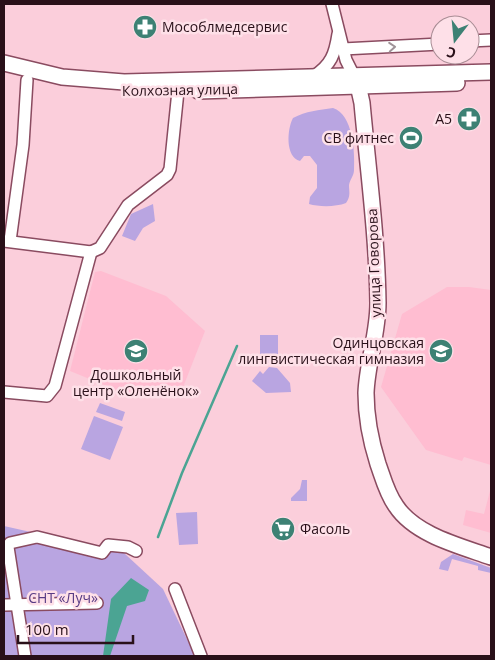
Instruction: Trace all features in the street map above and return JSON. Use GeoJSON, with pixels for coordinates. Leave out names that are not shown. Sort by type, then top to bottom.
{"type":"FeatureCollection","features":[{"type":"Feature","properties":{"kind":"main road","name":"Колхозная улица"},"geometry":{"type":"LineString","coordinates":[[4,64],[46,75],[94,81],[164,82],[314,76],[356,80]]}},
{"type":"Feature","properties":{"kind":"main road"},"geometry":{"type":"LineString","coordinates":[[356,80],[491,72]]}},
{"type":"Feature","properties":{"kind":"main road","name":"Колхозная улица"},"geometry":{"type":"LineString","coordinates":[[4,74],[61,87],[94,90],[178,91],[356,80]]}},
{"type":"Feature","properties":{"kind":"main road"},"geometry":{"type":"LineString","coordinates":[[356,80],[491,82]]}},
{"type":"Feature","properties":{"kind":"main road","name":"улица Говорова"},"geometry":{"type":"LineString","coordinates":[[356,80],[362,103],[377,273],[377,318],[366,392],[374,452],[390,497],[402,514],[435,536],[491,557]]}},
{"type":"Feature","properties":{"kind":"street"},"geometry":{"type":"LineString","coordinates":[[332,4],[343,49],[356,80]]}},
{"type":"Feature","properties":{"kind":"street"},"geometry":{"type":"LineString","coordinates":[[314,76],[324,70],[332,60],[338,30]]}},
{"type":"Feature","properties":{"kind":"street"},"geometry":{"type":"LineString","coordinates":[[343,49],[430,45]]}},
{"type":"Feature","properties":{"kind":"street"},"geometry":{"type":"LineString","coordinates":[[27,80],[23,145],[7,241],[91,252],[100,248],[128,205],[168,175],[178,91]]}},
{"type":"Feature","properties":{"kind":"street"},"geometry":{"type":"LineString","coordinates":[[4,392],[47,396],[55,386],[91,252]]}},
{"type":"Feature","properties":{"kind":"street"},"geometry":{"type":"LineString","coordinates":[[25,656],[8,547],[10,544],[17,540],[37,537],[102,553],[108,545],[128,547],[136,551]]}},
{"type":"Feature","properties":{"kind":"street"},"geometry":{"type":"LineString","coordinates":[[175,589],[201,656]]}},
{"type":"Feature","properties":{"kind":"street"},"geometry":{"type":"LineString","coordinates":[[4,605],[97,603]]}},
{"type":"Feature","properties":{"kind":"shaded area","name":"Дошкольный центр «Оленёнок»"},"geometry":{"type":"Polygon","coordinates":[[[101,271],[166,296],[205,331],[180,395],[119,391],[70,371],[95,272],[101,271]]]}},
{"type":"Feature","properties":{"kind":"shaded area","name":"Одинцовская лингвистическая гимназия"},"geometry":{"type":"Polygon","coordinates":[[[447,287],[491,290],[491,465],[464,457],[462,461],[426,450],[381,387],[402,314],[447,287]]]}},
{"type":"Feature","properties":{"kind":"shaded area"},"geometry":{"type":"Polygon","coordinates":[[[491,487],[491,533],[463,525],[466,510],[484,514],[491,487]]]}},
{"type":"Feature","properties":{"kind":"shaded area"},"geometry":{"type":"Polygon","coordinates":[[[131,578],[149,590],[145,601],[127,606],[110,656],[103,656],[111,599],[131,578]]]}},
{"type":"Feature","properties":{"kind":"green space"},"geometry":{"type":"Polygon","coordinates":[[[333,108],[345,118],[353,144],[354,170],[349,185],[348,201],[337,205],[313,205],[309,204],[310,197],[317,188],[317,165],[310,156],[304,156],[300,161],[295,158],[290,149],[289,129],[293,118],[313,111],[333,108]]]}},
{"type":"Feature","properties":{"kind":"green space"},"geometry":{"type":"Polygon","coordinates":[[[153,204],[155,221],[143,228],[135,241],[122,236],[131,214],[153,204]]]}},
{"type":"Feature","properties":{"kind":"green space"},"geometry":{"type":"Polygon","coordinates":[[[260,335],[278,335],[278,363],[260,363],[260,335]]]}},
{"type":"Feature","properties":{"kind":"green space"},"geometry":{"type":"Polygon","coordinates":[[[269,367],[277,368],[290,383],[291,392],[266,393],[252,381],[260,371],[263,374],[269,367]]]}},
{"type":"Feature","properties":{"kind":"green space"},"geometry":{"type":"Polygon","coordinates":[[[100,403],[125,412],[122,421],[96,412],[100,403]]]}},
{"type":"Feature","properties":{"kind":"green space"},"geometry":{"type":"Polygon","coordinates":[[[94,416],[123,427],[110,460],[81,449],[94,416]]]}},
{"type":"Feature","properties":{"kind":"green space"},"geometry":{"type":"Polygon","coordinates":[[[302,480],[307,480],[307,501],[291,501],[291,498],[300,489],[302,480]]]}},
{"type":"Feature","properties":{"kind":"green space"},"geometry":{"type":"Polygon","coordinates":[[[197,512],[198,544],[179,545],[176,513],[197,512]]]}},
{"type":"Feature","properties":{"kind":"green space","name":"СНТ «Луч»"},"geometry":{"type":"Polygon","coordinates":[[[4,526],[124,553],[163,589],[195,656],[4,656],[4,526]]]}},
{"type":"Feature","properties":{"kind":"green space"},"geometry":{"type":"Polygon","coordinates":[[[453,554],[491,568],[491,573],[478,570],[478,566],[452,559],[448,571],[439,569],[441,562],[453,554]]]}},
{"type":"Feature","properties":{"kind":"waterway"},"geometry":{"type":"LineString","coordinates":[[158,537],[182,473],[237,346]]}},
{"type":"Feature","properties":{"kind":"place","name":"Мособлмедсервис"},"geometry":{"type":"Point","coordinates":[145,27]}},
{"type":"Feature","properties":{"kind":"place","name":"А5"},"geometry":{"type":"Point","coordinates":[469,119]}},
{"type":"Feature","properties":{"kind":"place","name":"СВ фитнес"},"geometry":{"type":"Point","coordinates":[411,138]}},
{"type":"Feature","properties":{"kind":"place","name":"Дошкольный центр «Оленёнок»"},"geometry":{"type":"Point","coordinates":[136,351]}},
{"type":"Feature","properties":{"kind":"place","name":"Одинцовская лингвистическая гимназия"},"geometry":{"type":"Point","coordinates":[441,351]}},
{"type":"Feature","properties":{"kind":"place","name":"Фасоль"},"geometry":{"type":"Point","coordinates":[283,529]}}]}
